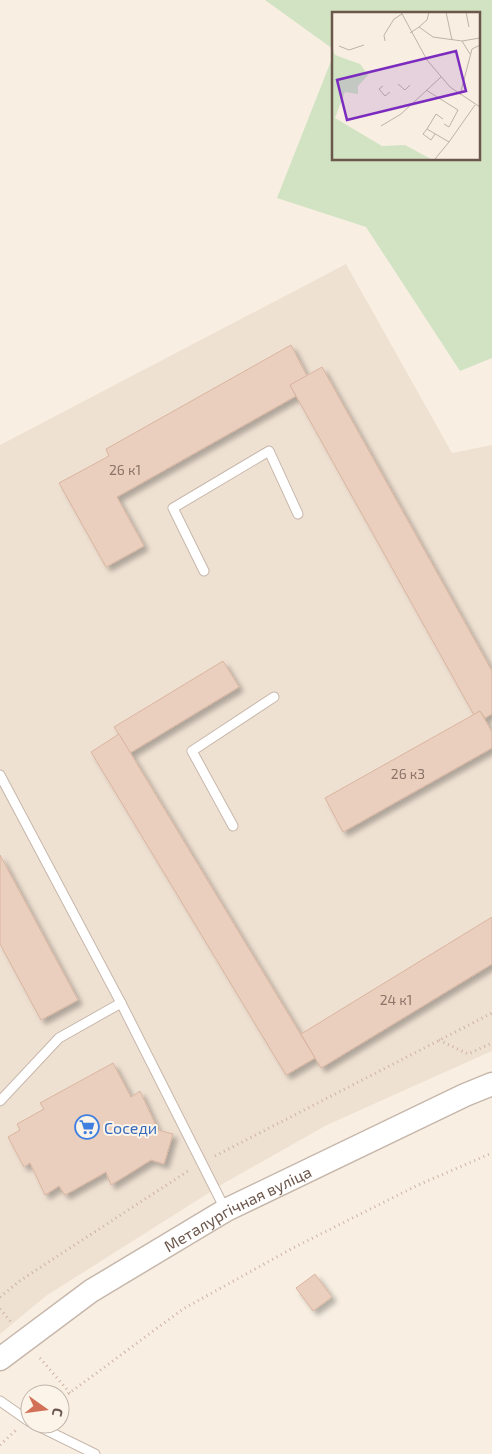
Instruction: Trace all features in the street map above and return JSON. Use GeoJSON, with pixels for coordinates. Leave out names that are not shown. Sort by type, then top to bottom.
{"type":"FeatureCollection","features":[{"type":"Feature","properties":{"kind":"street","name":"Металургічная вуліца"},"geometry":{"type":"LineString","coordinates":[[0,1359],[91,1291],[226,1210],[492,1084]]}},
{"type":"Feature","properties":{"kind":"lane"},"geometry":{"type":"LineString","coordinates":[[204,572],[173,508],[269,451],[298,514]]}},
{"type":"Feature","properties":{"kind":"lane"},"geometry":{"type":"LineString","coordinates":[[234,826],[192,751],[274,697]]}},
{"type":"Feature","properties":{"kind":"lane"},"geometry":{"type":"LineString","coordinates":[[0,775],[121,1003],[226,1210]]}},
{"type":"Feature","properties":{"kind":"lane"},"geometry":{"type":"LineString","coordinates":[[0,1101],[59,1038],[121,1003]]}},
{"type":"Feature","properties":{"kind":"lane"},"geometry":{"type":"LineString","coordinates":[[0,1401],[20,1415]]}},
{"type":"Feature","properties":{"kind":"lane"},"geometry":{"type":"LineString","coordinates":[[54,1434],[95,1454]]}},
{"type":"Feature","properties":{"kind":"path"},"geometry":{"type":"LineString","coordinates":[[0,1296],[21,1280],[202,1162],[492,1013]]}},
{"type":"Feature","properties":{"kind":"path"},"geometry":{"type":"LineString","coordinates":[[439,1040],[468,1054],[492,1043]]}},
{"type":"Feature","properties":{"kind":"path"},"geometry":{"type":"LineString","coordinates":[[70,1393],[183,1309],[293,1248],[416,1186],[492,1153]]}},
{"type":"Feature","properties":{"kind":"shaded area"},"geometry":{"type":"Polygon","coordinates":[[[346,264],[452,453],[492,445],[492,1051],[327,1125],[226,1182],[46,1296],[0,1334],[0,445],[346,264]]]}},
{"type":"Feature","properties":{"kind":"green space"},"geometry":{"type":"Polygon","coordinates":[[[265,0],[492,0],[492,358],[460,371],[366,227],[277,198],[332,59],[332,160],[480,160],[480,12],[332,12],[332,48],[265,0]]]}},
{"type":"Feature","properties":{"kind":"building"},"geometry":{"type":"Polygon","coordinates":[[[291,345],[307,376],[290,385],[296,396],[117,497],[144,546],[106,567],[59,483],[109,456],[106,449],[291,345]]]}},
{"type":"Feature","properties":{"kind":"building"},"geometry":{"type":"Polygon","coordinates":[[[322,367],[492,671],[492,714],[485,718],[480,711],[474,715],[290,385],[322,367]]]}},
{"type":"Feature","properties":{"kind":"building"},"geometry":{"type":"Polygon","coordinates":[[[223,661],[239,687],[130,753],[114,727],[223,661]]]}},
{"type":"Feature","properties":{"kind":"building"},"geometry":{"type":"Polygon","coordinates":[[[480,711],[492,732],[492,748],[343,832],[325,798],[480,711]]]}},
{"type":"Feature","properties":{"kind":"building"},"geometry":{"type":"Polygon","coordinates":[[[119,734],[315,1058],[286,1075],[91,752],[119,734]]]}},
{"type":"Feature","properties":{"kind":"building"},"geometry":{"type":"Polygon","coordinates":[[[0,855],[78,1000],[41,1020],[0,944],[0,855]]]}},
{"type":"Feature","properties":{"kind":"building"},"geometry":{"type":"Polygon","coordinates":[[[492,917],[492,964],[321,1068],[301,1034],[492,917]]]}},
{"type":"Feature","properties":{"kind":"building","name":"Соседи"},"geometry":{"type":"Polygon","coordinates":[[[113,1063],[131,1097],[140,1091],[158,1130],[173,1134],[164,1164],[151,1160],[111,1185],[106,1172],[65,1195],[59,1186],[45,1195],[30,1163],[24,1167],[8,1137],[20,1130],[17,1124],[44,1109],[40,1103],[113,1063]]]}},
{"type":"Feature","properties":{"kind":"building"},"geometry":{"type":"Polygon","coordinates":[[[315,1274],[332,1297],[313,1311],[296,1288],[315,1274]]]}},
{"type":"Feature","properties":{"kind":"place","name":"Соседи"},"geometry":{"type":"Point","coordinates":[87,1127]}}]}
